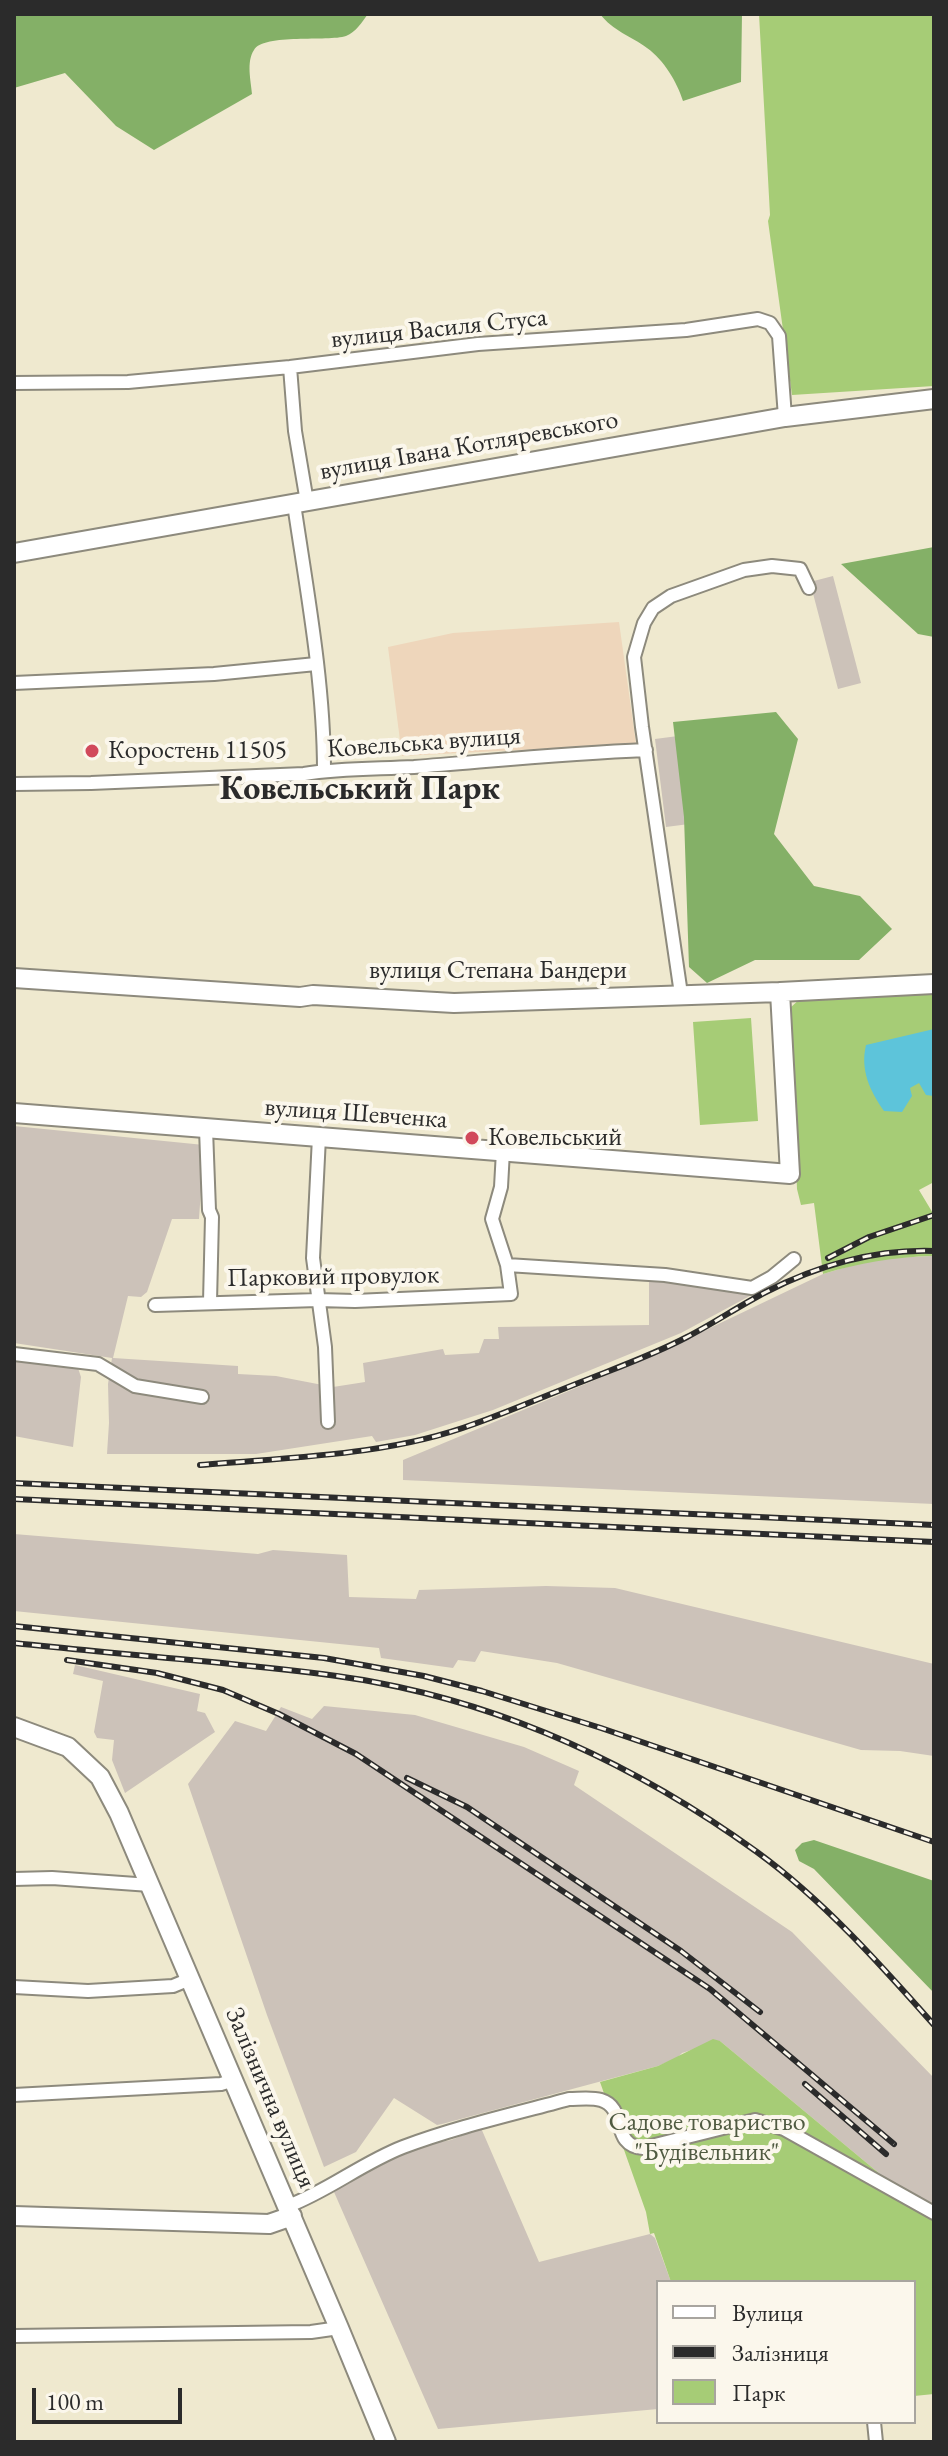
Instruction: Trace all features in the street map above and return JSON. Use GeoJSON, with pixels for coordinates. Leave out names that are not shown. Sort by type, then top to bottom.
{"type":"FeatureCollection","features":[{"type":"Feature","properties":{"kind":"street","name":"вулиця Василя Стуса"},"geometry":{"type":"LineString","coordinates":[[14,383],[128,382],[290,367],[478,344],[686,330],[758,319],[770,323],[779,336],[785,417]]}},
{"type":"Feature","properties":{"kind":"street"},"geometry":{"type":"LineString","coordinates":[[290,367],[324,771]]}},
{"type":"Feature","properties":{"kind":"street","name":"вулиця Івана Котляревського"},"geometry":{"type":"LineString","coordinates":[[14,553],[785,417],[934,399]]}},
{"type":"Feature","properties":{"kind":"street"},"geometry":{"type":"LineString","coordinates":[[681,994],[634,657],[644,623],[653,608],[671,596],[744,570],[772,566],[800,569],[809,588]]}},
{"type":"Feature","properties":{"kind":"street"},"geometry":{"type":"LineString","coordinates":[[14,683],[214,674],[316,664]]}},
{"type":"Feature","properties":{"kind":"street","name":"Ковельська вулиця"},"geometry":{"type":"LineString","coordinates":[[14,784],[289,775],[646,750]]}},
{"type":"Feature","properties":{"kind":"street","name":"вулиця Степана Бандери"},"geometry":{"type":"LineString","coordinates":[[14,978],[430,1003],[934,984]]}},
{"type":"Feature","properties":{"kind":"street","name":"вулиця Шевченка"},"geometry":{"type":"LineString","coordinates":[[14,1113],[790,1174],[780,992]]}},
{"type":"Feature","properties":{"kind":"street"},"geometry":{"type":"LineString","coordinates":[[206,1129],[209,1210],[212,1217],[210,1302]]}},
{"type":"Feature","properties":{"kind":"street"},"geometry":{"type":"LineString","coordinates":[[319,1137],[313,1258],[325,1347],[328,1422]]}},
{"type":"Feature","properties":{"kind":"street"},"geometry":{"type":"LineString","coordinates":[[503,1151],[501,1187],[492,1219],[507,1265],[650,1274],[752,1288],[794,1259]]}},
{"type":"Feature","properties":{"kind":"street","name":"Парковий провулок"},"geometry":{"type":"LineString","coordinates":[[155,1305],[511,1294],[507,1265]]}},
{"type":"Feature","properties":{"kind":"street"},"geometry":{"type":"LineString","coordinates":[[14,1354],[98,1364],[135,1386],[202,1397]]}},
{"type":"Feature","properties":{"kind":"street","name":"Залізнична вулиця"},"geometry":{"type":"LineString","coordinates":[[14,1727],[68,1747],[100,1777],[119,1813],[386,2442]]}},
{"type":"Feature","properties":{"kind":"street"},"geometry":{"type":"LineString","coordinates":[[14,1879],[52,1878],[150,1885]]}},
{"type":"Feature","properties":{"kind":"street"},"geometry":{"type":"LineString","coordinates":[[14,1987],[88,1991],[173,1986],[190,1979]]}},
{"type":"Feature","properties":{"kind":"street"},"geometry":{"type":"LineString","coordinates":[[14,2095],[221,2084],[234,2080]]}},
{"type":"Feature","properties":{"kind":"street"},"geometry":{"type":"LineString","coordinates":[[14,2216],[269,2224],[370,2163],[403,2147],[569,2099],[592,2098],[613,2107],[626,2142],[632,2147],[643,2148],[755,2120],[784,2129],[934,2213]]}},
{"type":"Feature","properties":{"kind":"street"},"geometry":{"type":"LineString","coordinates":[[14,2336],[311,2332],[339,2328]]}},
{"type":"Feature","properties":{"kind":"shaded area"},"geometry":{"type":"Polygon","coordinates":[[[833,576],[861,683],[838,689],[810,582],[833,576]]]}},
{"type":"Feature","properties":{"kind":"shaded area"},"geometry":{"type":"Polygon","coordinates":[[[619,622],[636,744],[402,756],[388,647],[453,633],[619,622]]]}},
{"type":"Feature","properties":{"kind":"shaded area"},"geometry":{"type":"Polygon","coordinates":[[[678,736],[689,824],[666,827],[655,739],[678,736]]]}},
{"type":"Feature","properties":{"kind":"shaded area"},"geometry":{"type":"Polygon","coordinates":[[[14,1126],[204,1145],[199,1219],[172,1219],[147,1292],[141,1297],[128,1296],[113,1358],[238,1366],[238,1374],[276,1376],[333,1387],[365,1382],[363,1363],[443,1349],[445,1355],[479,1353],[484,1339],[499,1339],[498,1327],[649,1325],[649,1278],[759,1291],[681,1333],[493,1410],[415,1435],[376,1442],[372,1436],[256,1454],[107,1454],[108,1384],[112,1358],[14,1343],[14,1126]]]}},
{"type":"Feature","properties":{"kind":"shaded area"},"geometry":{"type":"Polygon","coordinates":[[[934,1240],[934,1504],[403,1480],[403,1460],[643,1360],[823,1274],[891,1258],[932,1256],[934,1240]]]}},
{"type":"Feature","properties":{"kind":"shaded area"},"geometry":{"type":"Polygon","coordinates":[[[14,1361],[78,1368],[81,1377],[73,1447],[14,1436],[14,1361]]]}},
{"type":"Feature","properties":{"kind":"shaded area"},"geometry":{"type":"Polygon","coordinates":[[[14,1534],[258,1554],[273,1550],[347,1555],[349,1597],[416,1599],[419,1590],[546,1586],[615,1588],[934,1664],[934,1756],[861,1750],[557,1663],[481,1651],[475,1662],[458,1660],[453,1668],[381,1658],[379,1648],[14,1611],[14,1534]]]}},
{"type":"Feature","properties":{"kind":"shaded area"},"geometry":{"type":"Polygon","coordinates":[[[75,1665],[200,1694],[197,1711],[205,1713],[215,1732],[125,1793],[112,1760],[114,1740],[97,1738],[94,1732],[103,1681],[73,1674],[75,1665]]]}},
{"type":"Feature","properties":{"kind":"shaded area"},"geometry":{"type":"Polygon","coordinates":[[[324,1706],[415,1715],[524,1747],[579,1771],[574,1785],[792,1932],[934,2078],[934,2219],[720,2041],[682,2053],[658,2066],[437,2125],[394,2098],[356,2152],[324,2167],[267,2015],[188,1784],[235,1721],[266,1731],[281,1707],[312,1719],[324,1706]]]}},
{"type":"Feature","properties":{"kind":"shaded area"},"geometry":{"type":"Polygon","coordinates":[[[481,2128],[539,2262],[650,2234],[655,2238],[670,2280],[656,2280],[656,2409],[438,2429],[334,2192],[403,2149],[451,2140],[481,2128]]]}},
{"type":"Feature","properties":{"kind":"green space"},"geometry":{"type":"Polygon","coordinates":[[[14,14],[368,14],[346,36],[270,41],[260,45],[250,60],[252,94],[154,150],[116,126],[65,73],[14,88],[14,14]]]}},
{"type":"Feature","properties":{"kind":"green space"},"geometry":{"type":"Polygon","coordinates":[[[600,14],[742,14],[741,82],[683,101],[659,59],[600,14]]]}},
{"type":"Feature","properties":{"kind":"green space"},"geometry":{"type":"Polygon","coordinates":[[[759,14],[934,14],[934,386],[792,395],[768,221],[759,14]]]}},
{"type":"Feature","properties":{"kind":"green space"},"geometry":{"type":"Polygon","coordinates":[[[934,547],[934,637],[918,634],[841,564],[934,547]]]}},
{"type":"Feature","properties":{"kind":"green space"},"geometry":{"type":"Polygon","coordinates":[[[776,712],[798,739],[774,834],[814,886],[860,896],[892,929],[859,960],[755,960],[707,983],[689,967],[684,817],[673,722],[776,712]]]}},
{"type":"Feature","properties":{"kind":"green space"},"geometry":{"type":"Polygon","coordinates":[[[934,993],[934,1182],[919,1190],[934,1215],[933,1256],[877,1261],[823,1274],[814,1203],[801,1205],[797,1189],[790,1008],[801,998],[934,993]]]}},
{"type":"Feature","properties":{"kind":"green space"},"geometry":{"type":"Polygon","coordinates":[[[751,1018],[758,1121],[700,1125],[693,1022],[751,1018]]]}},
{"type":"Feature","properties":{"kind":"green space"},"geometry":{"type":"Polygon","coordinates":[[[814,1840],[934,1881],[934,1993],[814,1869],[799,1861],[795,1850],[802,1843],[814,1840]]]}},
{"type":"Feature","properties":{"kind":"green space","name":"Садове товариство \"Будівельник\""},"geometry":{"type":"Polygon","coordinates":[[[713,2039],[720,2041],[934,2219],[934,2394],[916,2396],[916,2280],[670,2280],[654,2233],[650,2234],[646,2212],[600,2082],[658,2066],[713,2039]]]}},
{"type":"Feature","properties":{"kind":"water"},"geometry":{"type":"Polygon","coordinates":[[[934,1029],[934,1096],[926,1095],[919,1083],[910,1088],[912,1096],[902,1112],[884,1111],[868,1080],[864,1063],[866,1045],[934,1029]]]}},
{"type":"Feature","properties":{"kind":"railway"},"geometry":{"type":"LineString","coordinates":[[828,1258],[869,1237],[934,1215]]}},
{"type":"Feature","properties":{"kind":"railway"},"geometry":{"type":"LineString","coordinates":[[200,1465],[338,1454],[441,1435],[661,1350],[766,1292],[806,1274],[868,1256],[934,1251]]}},
{"type":"Feature","properties":{"kind":"railway"},"geometry":{"type":"LineString","coordinates":[[14,1483],[934,1525]]}},
{"type":"Feature","properties":{"kind":"railway"},"geometry":{"type":"LineString","coordinates":[[14,1499],[934,1542]]}},
{"type":"Feature","properties":{"kind":"railway"},"geometry":{"type":"LineString","coordinates":[[14,1626],[324,1658],[424,1676],[601,1728],[934,1842]]}},
{"type":"Feature","properties":{"kind":"railway"},"geometry":{"type":"LineString","coordinates":[[14,1643],[273,1668],[374,1682],[426,1693],[526,1725],[575,1746],[668,1794],[757,1852],[828,1912],[934,2025]]}},
{"type":"Feature","properties":{"kind":"railway"},"geometry":{"type":"LineString","coordinates":[[67,1660],[157,1673],[223,1690],[279,1714],[356,1754],[710,1989],[894,2144]]}},
{"type":"Feature","properties":{"kind":"railway"},"geometry":{"type":"LineString","coordinates":[[407,1778],[467,1807],[681,1951],[760,2012]]}},
{"type":"Feature","properties":{"kind":"railway"},"geometry":{"type":"LineString","coordinates":[[805,2084],[886,2154]]}},
{"type":"Feature","properties":{"kind":"place","name":"Коростень 11505"},"geometry":{"type":"Point","coordinates":[92,751]}},
{"type":"Feature","properties":{"kind":"place","name":"Ковельський"},"geometry":{"type":"Point","coordinates":[472,1138]}},
{"type":"Feature","properties":{"kind":"district","name":"Ковельський Парк"},"geometry":{"type":"Point","coordinates":[360,790]}}]}
